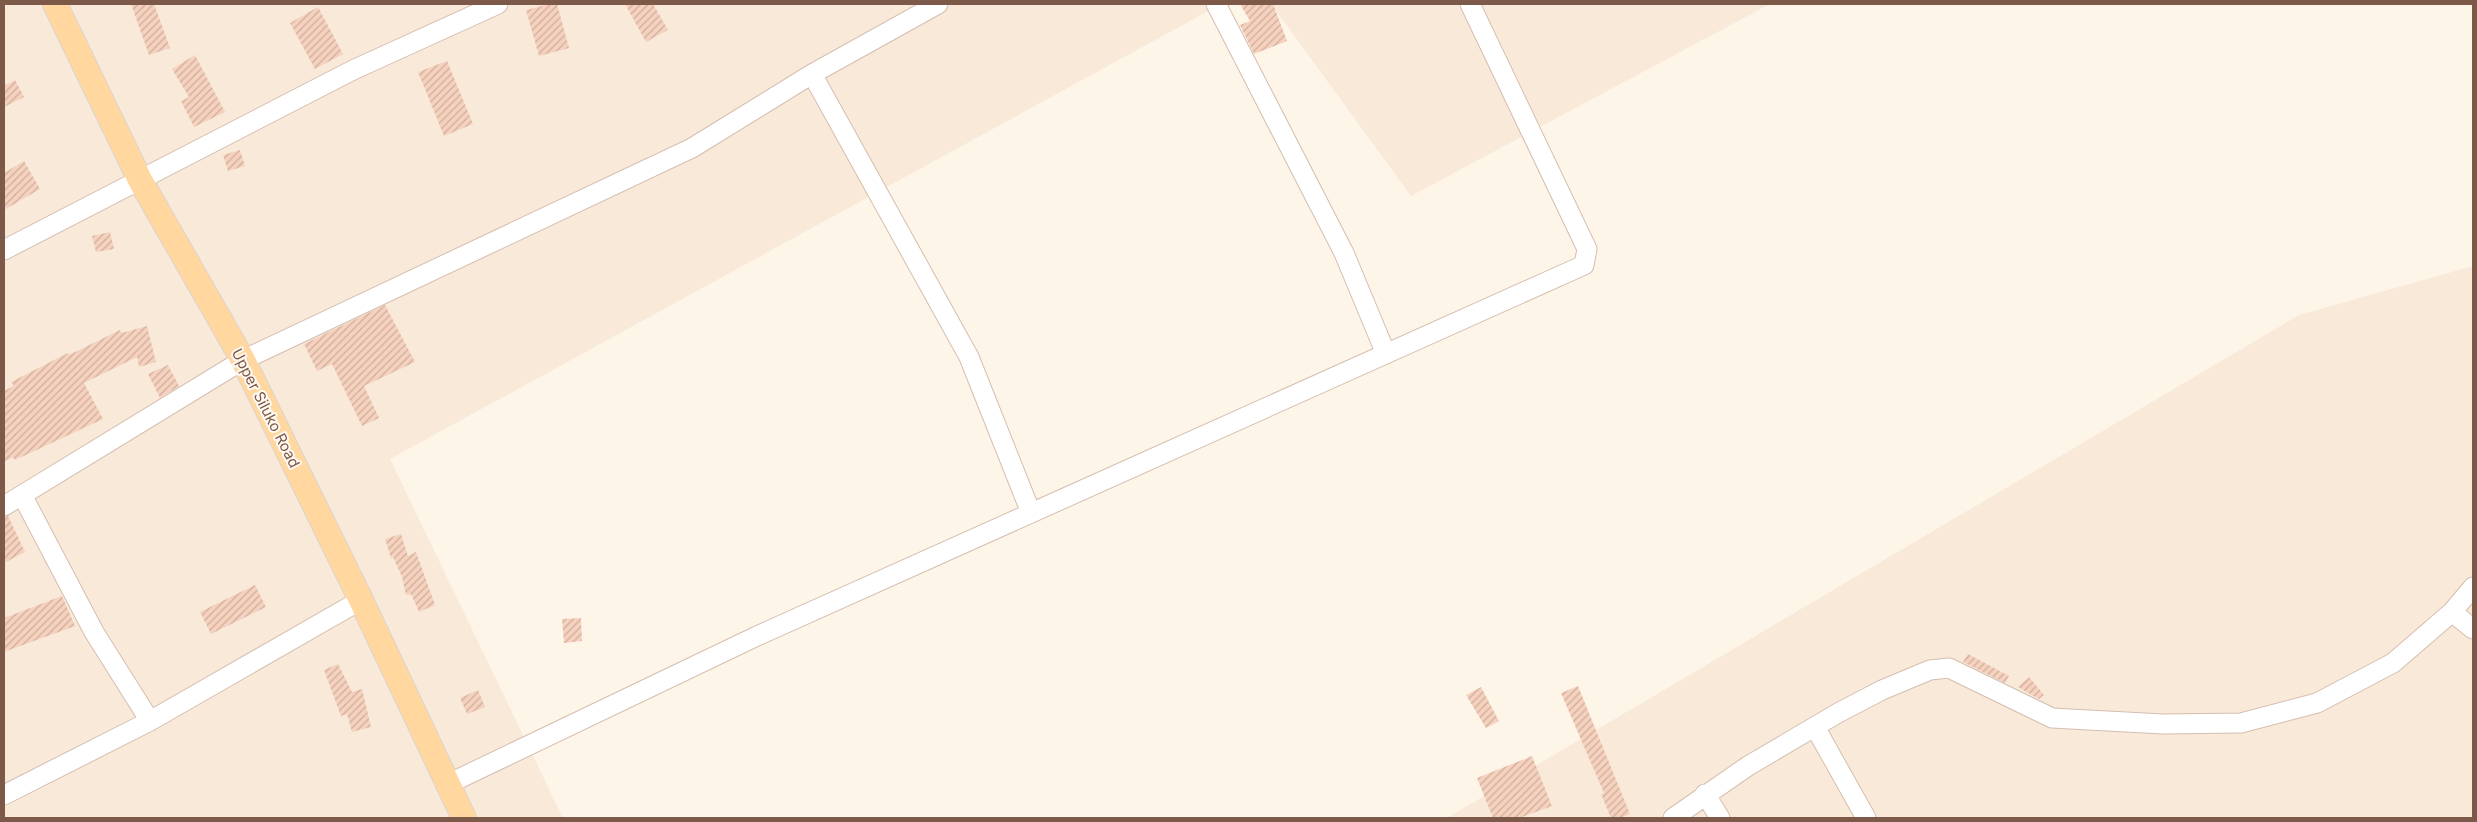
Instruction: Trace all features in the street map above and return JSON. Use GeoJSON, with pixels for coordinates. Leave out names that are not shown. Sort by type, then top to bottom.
{"type":"FeatureCollection","features":[{"type":"Feature","properties":{"kind":"main road","name":"Upper Siluko Road"},"geometry":{"type":"LineString","coordinates":[[55,4],[140,180],[243,360],[361,600],[464,818]]}},
{"type":"Feature","properties":{"kind":"street"},"geometry":{"type":"LineString","coordinates":[[4,250],[353,70],[498,4]]}},
{"type":"Feature","properties":{"kind":"street"},"geometry":{"type":"LineString","coordinates":[[4,506],[243,360],[692,148],[812,74],[938,4]]}},
{"type":"Feature","properties":{"kind":"street"},"geometry":{"type":"LineString","coordinates":[[1216,4],[1344,253],[1386,354]]}},
{"type":"Feature","properties":{"kind":"street"},"geometry":{"type":"LineString","coordinates":[[448,784],[756,636],[1584,265],[1588,249],[1470,4]]}},
{"type":"Feature","properties":{"kind":"street"},"geometry":{"type":"LineString","coordinates":[[812,74],[969,357],[1031,513]]}},
{"type":"Feature","properties":{"kind":"street"},"geometry":{"type":"LineString","coordinates":[[22,495],[94,632],[150,721]]}},
{"type":"Feature","properties":{"kind":"street"},"geometry":{"type":"LineString","coordinates":[[1673,818],[1705,794],[1815,727],[1910,678],[1930,670],[1949,668],[2052,718],[2163,724],[2241,722],[2317,702],[2393,664],[2452,612],[2473,587]]}},
{"type":"Feature","properties":{"kind":"street"},"geometry":{"type":"LineString","coordinates":[[4,795],[150,721],[361,600]]}},
{"type":"Feature","properties":{"kind":"street"},"geometry":{"type":"LineString","coordinates":[[2452,612],[2473,629]]}},
{"type":"Feature","properties":{"kind":"street"},"geometry":{"type":"LineString","coordinates":[[1815,727],[1866,818]]}},
{"type":"Feature","properties":{"kind":"street"},"geometry":{"type":"LineString","coordinates":[[1705,794],[1720,818]]}},
{"type":"Feature","properties":{"kind":"shaded area"},"geometry":{"type":"Polygon","coordinates":[[[4,4],[1221,4],[390,459],[563,818],[4,818],[4,4]]]}},
{"type":"Feature","properties":{"kind":"shaded area"},"geometry":{"type":"Polygon","coordinates":[[[1271,4],[1770,4],[1411,196],[1271,4]]]}},
{"type":"Feature","properties":{"kind":"shaded area"},"geometry":{"type":"Polygon","coordinates":[[[2473,266],[2473,818],[1447,818],[2299,315],[2473,266]]]}},
{"type":"Feature","properties":{"kind":"building"},"geometry":{"type":"Polygon","coordinates":[[[131,4],[154,4],[170,48],[149,55],[131,4]]]}},
{"type":"Feature","properties":{"kind":"building"},"geometry":{"type":"Polygon","coordinates":[[[557,4],[569,48],[539,56],[526,10],[557,4]]]}},
{"type":"Feature","properties":{"kind":"building"},"geometry":{"type":"Polygon","coordinates":[[[625,4],[653,4],[668,30],[646,42],[625,4]]]}},
{"type":"Feature","properties":{"kind":"building"},"geometry":{"type":"Polygon","coordinates":[[[1240,4],[1273,4],[1287,41],[1254,54],[1240,25],[1250,21],[1240,4]]]}},
{"type":"Feature","properties":{"kind":"building"},"geometry":{"type":"Polygon","coordinates":[[[318,7],[343,54],[315,69],[290,23],[318,7]]]}},
{"type":"Feature","properties":{"kind":"building"},"geometry":{"type":"Polygon","coordinates":[[[195,55],[225,112],[194,127],[181,101],[189,97],[172,69],[195,55]]]}},
{"type":"Feature","properties":{"kind":"building"},"geometry":{"type":"Polygon","coordinates":[[[447,61],[473,124],[444,136],[418,72],[447,61]]]}},
{"type":"Feature","properties":{"kind":"building"},"geometry":{"type":"Polygon","coordinates":[[[15,80],[24,97],[4,107],[4,86],[15,80]]]}},
{"type":"Feature","properties":{"kind":"building"},"geometry":{"type":"Polygon","coordinates":[[[240,150],[245,166],[228,171],[223,155],[240,150]]]}},
{"type":"Feature","properties":{"kind":"building"},"geometry":{"type":"Polygon","coordinates":[[[24,161],[40,189],[4,210],[4,173],[24,161]]]}},
{"type":"Feature","properties":{"kind":"building"},"geometry":{"type":"Polygon","coordinates":[[[110,232],[114,249],[96,252],[92,236],[110,232]]]}},
{"type":"Feature","properties":{"kind":"building"},"geometry":{"type":"Polygon","coordinates":[[[385,305],[415,362],[364,386],[379,418],[362,426],[332,364],[317,371],[304,344],[385,305]]]}},
{"type":"Feature","properties":{"kind":"building"},"geometry":{"type":"Polygon","coordinates":[[[147,326],[156,362],[139,367],[137,357],[84,383],[103,419],[15,460],[13,457],[4,462],[4,391],[14,386],[11,382],[68,353],[69,355],[120,330],[122,333],[147,326]]]}},
{"type":"Feature","properties":{"kind":"building"},"geometry":{"type":"Polygon","coordinates":[[[168,365],[179,386],[160,398],[148,374],[168,365]]]}},
{"type":"Feature","properties":{"kind":"building"},"geometry":{"type":"Polygon","coordinates":[[[8,516],[25,552],[4,563],[4,517],[8,516]]]}},
{"type":"Feature","properties":{"kind":"building"},"geometry":{"type":"Polygon","coordinates":[[[401,534],[408,556],[416,552],[435,605],[419,612],[411,594],[406,595],[402,577],[393,557],[391,558],[385,539],[401,534]]]}},
{"type":"Feature","properties":{"kind":"building"},"geometry":{"type":"Polygon","coordinates":[[[255,585],[266,607],[211,634],[200,612],[255,585]]]}},
{"type":"Feature","properties":{"kind":"building"},"geometry":{"type":"Polygon","coordinates":[[[62,596],[75,626],[4,652],[4,618],[62,596]]]}},
{"type":"Feature","properties":{"kind":"building"},"geometry":{"type":"Polygon","coordinates":[[[581,618],[582,641],[564,643],[562,619],[581,618]]]}},
{"type":"Feature","properties":{"kind":"building"},"geometry":{"type":"Polygon","coordinates":[[[1968,654],[2009,676],[2005,683],[1963,662],[1968,654]]]}},
{"type":"Feature","properties":{"kind":"building"},"geometry":{"type":"Polygon","coordinates":[[[338,664],[352,692],[362,689],[371,727],[352,732],[347,714],[341,716],[324,670],[338,664]]]}},
{"type":"Feature","properties":{"kind":"building"},"geometry":{"type":"Polygon","coordinates":[[[2029,677],[2044,695],[2039,699],[2018,687],[2029,677]]]}},
{"type":"Feature","properties":{"kind":"building"},"geometry":{"type":"Polygon","coordinates":[[[1578,686],[1630,814],[1621,818],[1611,818],[1601,794],[1604,793],[1561,693],[1578,686]]]}},
{"type":"Feature","properties":{"kind":"building"},"geometry":{"type":"Polygon","coordinates":[[[1481,687],[1499,721],[1486,728],[1466,695],[1481,687]]]}},
{"type":"Feature","properties":{"kind":"building"},"geometry":{"type":"Polygon","coordinates":[[[478,690],[485,707],[467,714],[460,698],[478,690]]]}},
{"type":"Feature","properties":{"kind":"building"},"geometry":{"type":"Polygon","coordinates":[[[1532,756],[1552,806],[1519,818],[1493,818],[1477,778],[1532,756]]]}}]}
